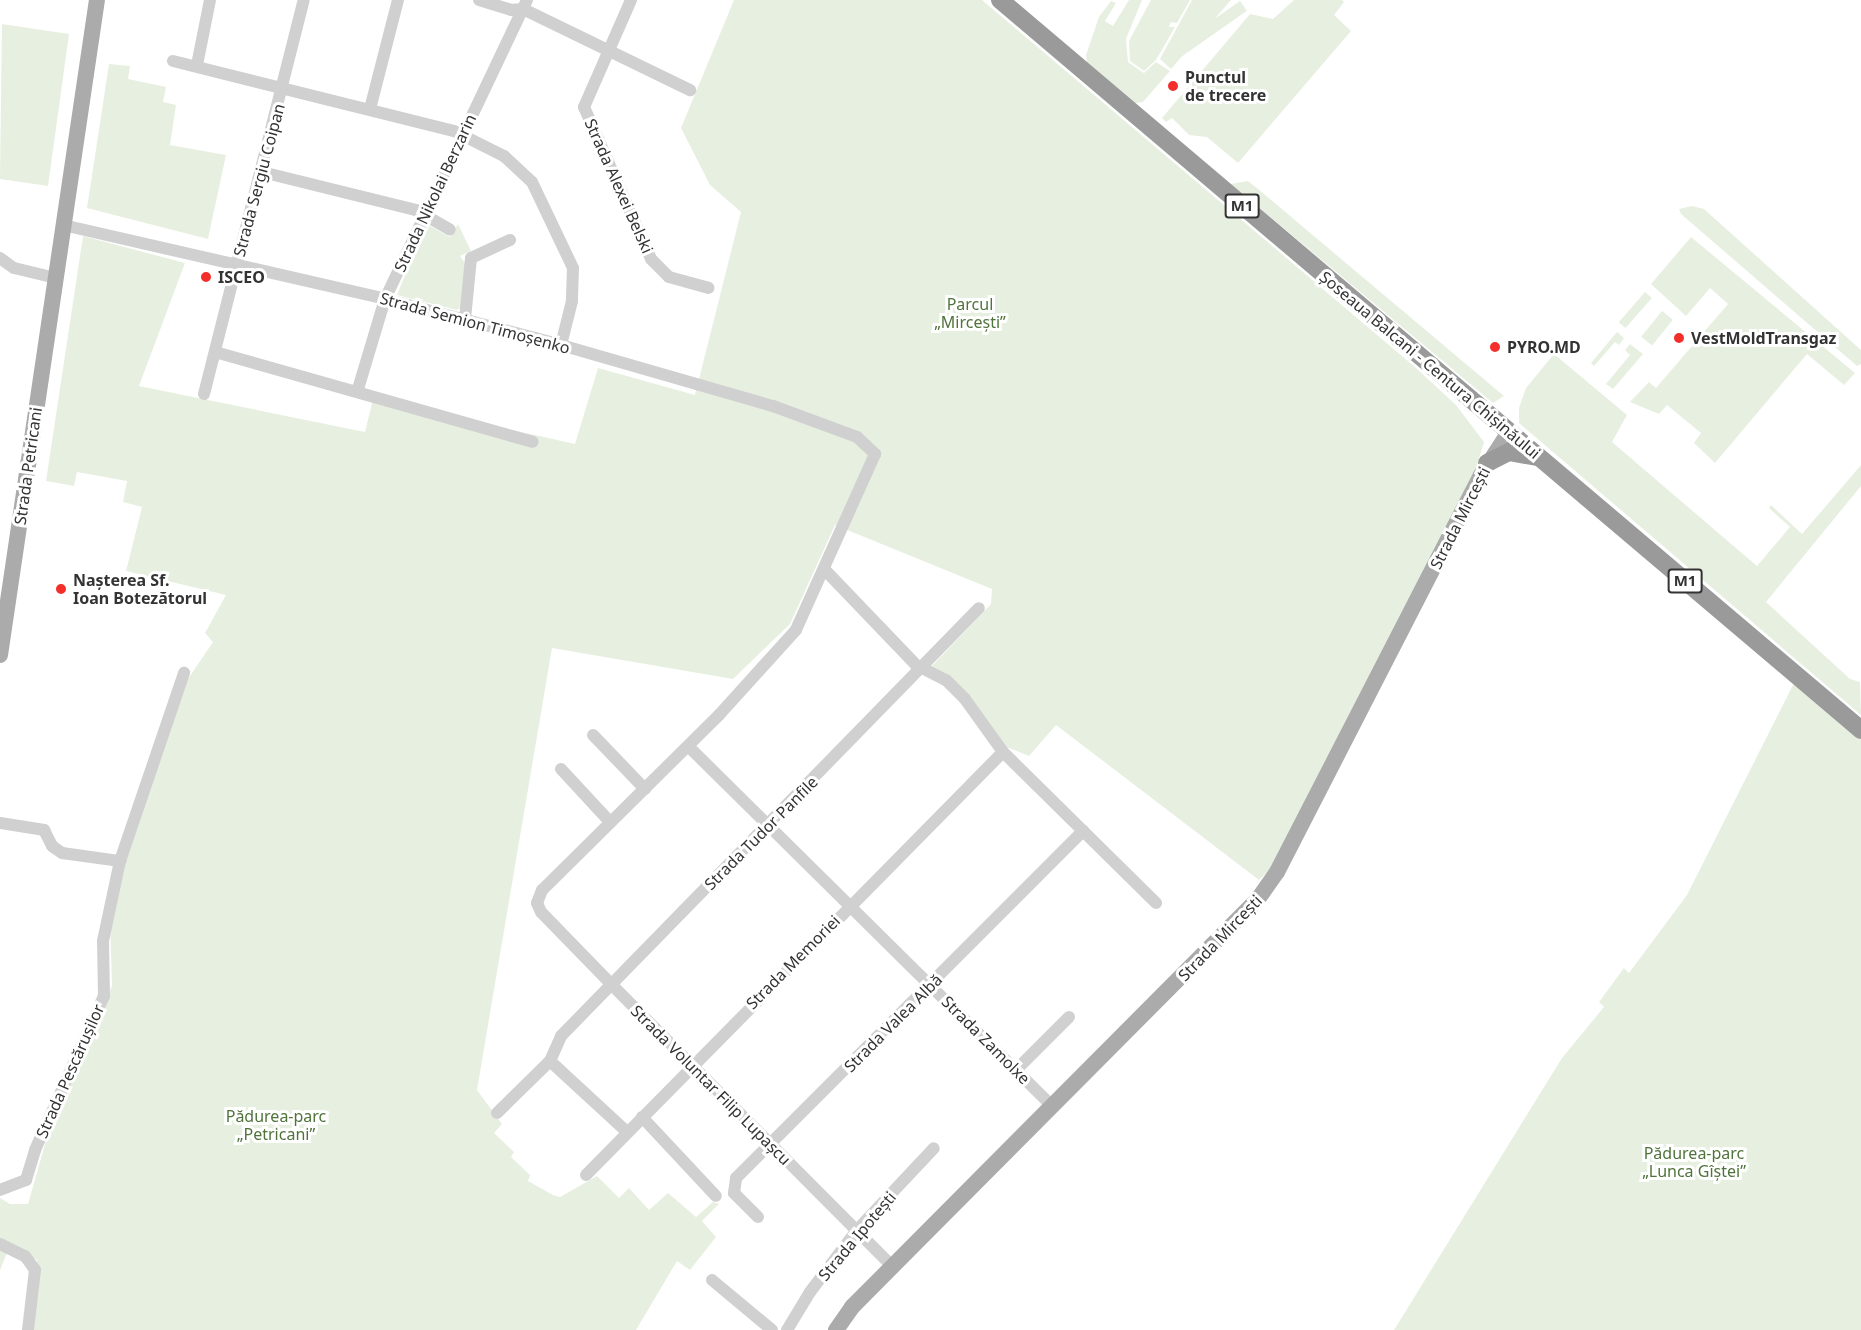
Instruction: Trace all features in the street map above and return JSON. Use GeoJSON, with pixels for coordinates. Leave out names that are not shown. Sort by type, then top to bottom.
{"type":"FeatureCollection","features":[{"type":"Feature","properties":{"kind":"highway","name":"Șoseaua Balcani - Centura Chișinăului"},"geometry":{"type":"LineString","coordinates":[[1000,0],[1861,730]]}},
{"type":"Feature","properties":{"kind":"highway"},"geometry":{"type":"LineString","coordinates":[[1487,463],[1509,452],[1540,458]]}},
{"type":"Feature","properties":{"kind":"main road","name":"Strada Petricani"},"geometry":{"type":"LineString","coordinates":[[0,655],[96,0]]}},
{"type":"Feature","properties":{"kind":"main road","name":"Strada Mircești"},"geometry":{"type":"LineString","coordinates":[[836,1330],[852,1307],[892,1266],[1243,917],[1278,872],[1487,463],[1509,432]]}},
{"type":"Feature","properties":{"kind":"street"},"geometry":{"type":"LineString","coordinates":[[197,65],[210,0]]}},
{"type":"Feature","properties":{"kind":"street","name":"Strada Sergiu Coipan"},"geometry":{"type":"LineString","coordinates":[[204,394],[304,0]]}},
{"type":"Feature","properties":{"kind":"street"},"geometry":{"type":"LineString","coordinates":[[370,110],[398,0]]}},
{"type":"Feature","properties":{"kind":"street"},"geometry":{"type":"LineString","coordinates":[[478,0],[511,10],[525,5],[607,51],[690,90]]}},
{"type":"Feature","properties":{"kind":"street","name":"Strada Alexei Belski"},"geometry":{"type":"LineString","coordinates":[[631,0],[584,107],[651,259],[669,277],[709,288]]}},
{"type":"Feature","properties":{"kind":"street","name":"Strada Nikolai Berzarin"},"geometry":{"type":"LineString","coordinates":[[358,389],[385,299],[525,5]]}},
{"type":"Feature","properties":{"kind":"street"},"geometry":{"type":"LineString","coordinates":[[173,61],[283,86],[454,130],[462,137],[494,150],[516,166],[544,202],[573,267],[572,301],[561,345]]}},
{"type":"Feature","properties":{"kind":"street"},"geometry":{"type":"LineString","coordinates":[[262,172],[416,210],[423,218],[450,230]]}},
{"type":"Feature","properties":{"kind":"street","name":"Strada Semion Timoșenko"},"geometry":{"type":"LineString","coordinates":[[63,225],[465,319],[773,406],[858,437],[875,454],[825,570]]}},
{"type":"Feature","properties":{"kind":"street"},"geometry":{"type":"LineString","coordinates":[[465,319],[471,258],[510,240]]}},
{"type":"Feature","properties":{"kind":"street"},"geometry":{"type":"LineString","coordinates":[[0,258],[14,268],[56,278]]}},
{"type":"Feature","properties":{"kind":"street"},"geometry":{"type":"LineString","coordinates":[[215,352],[358,389],[532,442]]}},
{"type":"Feature","properties":{"kind":"street"},"geometry":{"type":"LineString","coordinates":[[561,769],[610,822],[688,746],[796,630],[825,570],[916,665],[946,680],[965,699],[1003,752],[1156,903]]}},
{"type":"Feature","properties":{"kind":"street","name":"Strada Tudor Panfile"},"geometry":{"type":"LineString","coordinates":[[497,1113],[550,1061],[561,1036],[979,608]]}},
{"type":"Feature","properties":{"kind":"street","name":"Strada Pescărușilor"},"geometry":{"type":"LineString","coordinates":[[0,1190],[26,1180],[35,1150],[104,996],[104,941],[120,861],[184,673]]}},
{"type":"Feature","properties":{"kind":"street"},"geometry":{"type":"LineString","coordinates":[[593,735],[645,789]]}},
{"type":"Feature","properties":{"kind":"street","name":"Strada Zamolxe"},"geometry":{"type":"LineString","coordinates":[[688,746],[1053,1107]]}},
{"type":"Feature","properties":{"kind":"street","name":"Strada Memoriei"},"geometry":{"type":"LineString","coordinates":[[586,1175],[691,1064],[1003,752]]}},
{"type":"Feature","properties":{"kind":"street","name":"Strada Voluntar Filip Lupașcu"},"geometry":{"type":"LineString","coordinates":[[610,822],[537,899],[541,912],[892,1266]]}},
{"type":"Feature","properties":{"kind":"street"},"geometry":{"type":"LineString","coordinates":[[0,823],[44,830],[52,846],[62,853],[120,861]]}},
{"type":"Feature","properties":{"kind":"street","name":"Strada Valea Albă"},"geometry":{"type":"LineString","coordinates":[[758,1216],[732,1188],[736,1178],[771,1146],[1083,831]]}},
{"type":"Feature","properties":{"kind":"street"},"geometry":{"type":"LineString","coordinates":[[1016,1070],[1069,1017]]}},
{"type":"Feature","properties":{"kind":"street"},"geometry":{"type":"LineString","coordinates":[[550,1061],[627,1132]]}},
{"type":"Feature","properties":{"kind":"street"},"geometry":{"type":"LineString","coordinates":[[642,1117],[716,1196]]}},
{"type":"Feature","properties":{"kind":"street","name":"Strada Ipotești"},"geometry":{"type":"LineString","coordinates":[[788,1330],[810,1292],[857,1230],[934,1148]]}},
{"type":"Feature","properties":{"kind":"street"},"geometry":{"type":"LineString","coordinates":[[0,1244],[25,1256],[35,1270],[28,1330]]}},
{"type":"Feature","properties":{"kind":"street"},"geometry":{"type":"LineString","coordinates":[[712,1280],[772,1330]]}},
{"type":"Feature","properties":{"kind":"green space","name":"Parcul „Mircești”"},"geometry":{"type":"Polygon","coordinates":[[[734,0],[982,0],[1415,367],[1456,405],[1484,442],[1471,485],[1280,860],[1259,880],[1056,725],[1029,756],[1004,746],[931,667],[991,604],[992,589],[835,525],[790,624],[733,679],[552,648],[477,1090],[502,1124],[494,1133],[514,1152],[511,1157],[530,1175],[528,1181],[553,1195],[560,1197],[597,1176],[619,1198],[629,1188],[649,1210],[668,1193],[696,1217],[713,1202],[719,1204],[702,1221],[716,1237],[690,1270],[677,1261],[636,1330],[32,1330],[37,1260],[10,1246],[0,1270],[0,1198],[10,1204],[28,1204],[46,1141],[112,986],[110,922],[122,863],[188,679],[213,642],[205,633],[226,595],[126,571],[142,507],[123,502],[127,481],[77,472],[74,486],[46,481],[83,236],[185,263],[139,386],[365,432],[373,399],[575,444],[598,368],[695,395],[741,212],[710,185],[681,128],[734,0]]]}},
{"type":"Feature","properties":{"kind":"green space"},"geometry":{"type":"Polygon","coordinates":[[[1129,0],[1142,0],[1126,39],[1128,62],[1144,73],[1156,62],[1170,71],[1143,102],[1135,103],[1087,63],[1086,55],[1099,17],[1111,1],[1116,3],[1105,21],[1113,26],[1129,0]]]}},
{"type":"Feature","properties":{"kind":"green space"},"geometry":{"type":"Polygon","coordinates":[[[1151,0],[1190,0],[1177,23],[1171,22],[1169,27],[1175,27],[1156,60],[1144,71],[1130,61],[1129,41],[1151,0]]]}},
{"type":"Feature","properties":{"kind":"green space"},"geometry":{"type":"Polygon","coordinates":[[[1192,0],[1231,0],[1171,69],[1160,59],[1192,0]]]}},
{"type":"Feature","properties":{"kind":"green space"},"geometry":{"type":"Polygon","coordinates":[[[1294,0],[1342,0],[1344,2],[1334,15],[1351,31],[1238,163],[1207,137],[1189,135],[1172,118],[1166,122],[1162,118],[1250,14],[1273,19],[1294,0]]]}},
{"type":"Feature","properties":{"kind":"green space"},"geometry":{"type":"Polygon","coordinates":[[[1240,1],[1247,11],[1174,62],[1167,52],[1240,1]]]}},
{"type":"Feature","properties":{"kind":"green space"},"geometry":{"type":"Polygon","coordinates":[[[2,24],[69,34],[48,186],[0,179],[2,24]]]}},
{"type":"Feature","properties":{"kind":"green space"},"geometry":{"type":"Polygon","coordinates":[[[109,64],[130,66],[128,79],[166,87],[163,102],[176,105],[170,145],[226,155],[208,239],[87,208],[109,64]]]}},
{"type":"Feature","properties":{"kind":"green space"},"geometry":{"type":"Polygon","coordinates":[[[1248,181],[1504,396],[1493,403],[1231,184],[1248,181]]]}},
{"type":"Feature","properties":{"kind":"green space"},"geometry":{"type":"Polygon","coordinates":[[[1692,206],[1704,209],[1861,350],[1861,364],[1857,366],[1681,214],[1679,209],[1692,206]]]}},
{"type":"Feature","properties":{"kind":"green space"},"geometry":{"type":"Polygon","coordinates":[[[458,224],[471,251],[460,256],[465,263],[464,305],[457,310],[397,295],[424,228],[428,225],[450,237],[458,224]]]}},
{"type":"Feature","properties":{"kind":"green space"},"geometry":{"type":"Polygon","coordinates":[[[1691,237],[1855,373],[1844,385],[1807,354],[1715,463],[1694,443],[1701,433],[1667,405],[1659,414],[1630,402],[1649,382],[1656,388],[1728,304],[1710,288],[1686,316],[1651,284],[1691,237]]]}},
{"type":"Feature","properties":{"kind":"green space"},"geometry":{"type":"Polygon","coordinates":[[[1645,292],[1652,298],[1626,328],[1619,322],[1645,292]]]}},
{"type":"Feature","properties":{"kind":"green space"},"geometry":{"type":"Polygon","coordinates":[[[1662,311],[1673,320],[1652,345],[1641,337],[1662,311]]]}},
{"type":"Feature","properties":{"kind":"green space"},"geometry":{"type":"Polygon","coordinates":[[[1617,332],[1624,338],[1619,345],[1615,342],[1594,366],[1591,363],[1617,332]]]}},
{"type":"Feature","properties":{"kind":"green space"},"geometry":{"type":"Polygon","coordinates":[[[1630,344],[1643,354],[1613,389],[1606,384],[1630,355],[1625,350],[1630,344]]]}},
{"type":"Feature","properties":{"kind":"green space"},"geometry":{"type":"Polygon","coordinates":[[[1554,354],[1627,415],[1612,442],[1757,566],[1790,527],[1769,508],[1771,505],[1802,534],[1861,465],[1861,486],[1766,602],[1850,679],[1860,682],[1861,715],[1519,423],[1519,408],[1526,388],[1554,354]]]}},
{"type":"Feature","properties":{"kind":"green space","name":"Pădurea-parc „Lunca Gîștei”"},"geometry":{"type":"Polygon","coordinates":[[[1794,683],[1861,740],[1861,1330],[1394,1330],[1562,1058],[1604,1007],[1599,1002],[1624,968],[1629,973],[1687,895],[1794,683]]]}},
{"type":"Feature","properties":{"kind":"place","name":"Punctul de trecere"},"geometry":{"type":"Point","coordinates":[1173,86]}},
{"type":"Feature","properties":{"kind":"place","name":"ISCEO"},"geometry":{"type":"Point","coordinates":[206,277]}},
{"type":"Feature","properties":{"kind":"place","name":"VestMoldTransgaz"},"geometry":{"type":"Point","coordinates":[1679,338]}},
{"type":"Feature","properties":{"kind":"place","name":"PYRO.MD"},"geometry":{"type":"Point","coordinates":[1495,347]}},
{"type":"Feature","properties":{"kind":"place","name":"Nașterea Sf. Ioan Botezătorul"},"geometry":{"type":"Point","coordinates":[61,589]}},
{"type":"Feature","properties":{"kind":"park label","name":"Pădurea-parc „Petricani”"},"geometry":{"type":"Point","coordinates":[276,1125]}}]}
